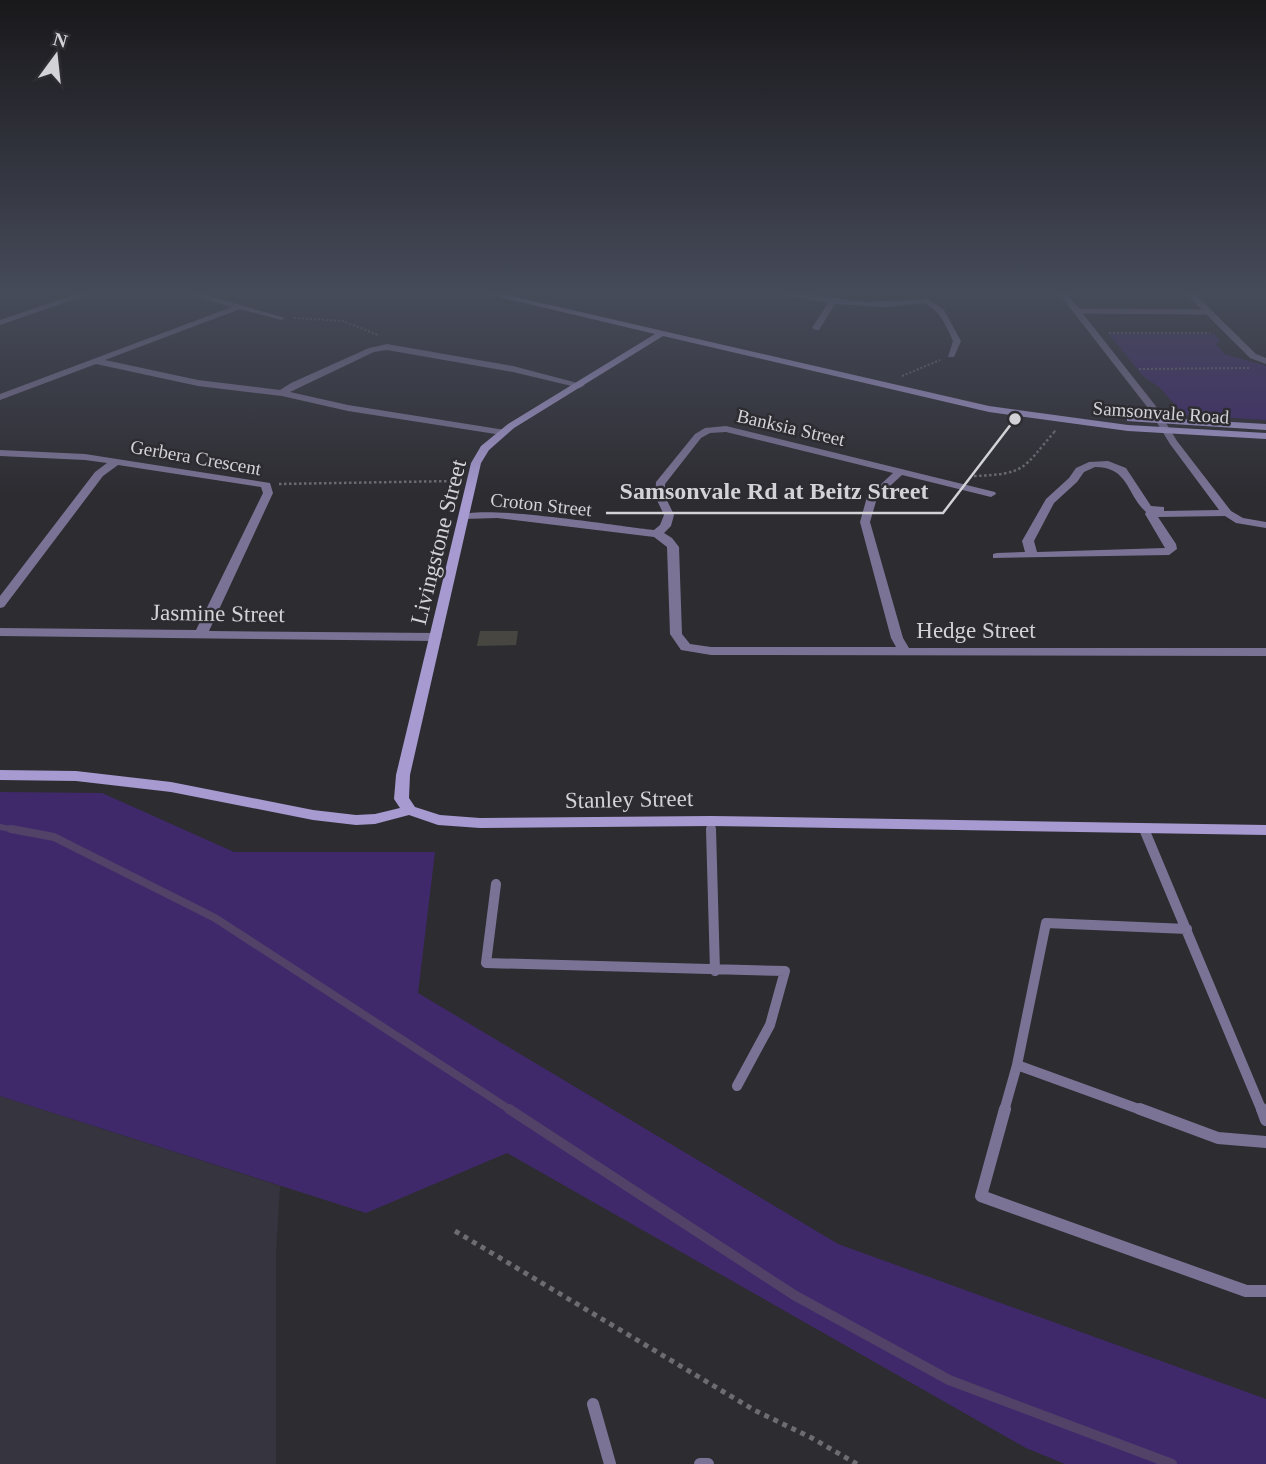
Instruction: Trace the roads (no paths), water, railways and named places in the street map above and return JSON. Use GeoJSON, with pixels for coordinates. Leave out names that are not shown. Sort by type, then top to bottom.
{"type":"FeatureCollection","features":[{"type":"Feature","properties":{"kind":"street"},"geometry":{"type":"LineString","coordinates":[[0,397],[99,359]]}},
{"type":"Feature","properties":{"kind":"street"},"geometry":{"type":"LineString","coordinates":[[282,393],[293,385],[351,359]]}},
{"type":"Feature","properties":{"kind":"street"},"geometry":{"type":"LineString","coordinates":[[458,359],[580,385]]}},
{"type":"Feature","properties":{"kind":"street","name":"Livingstone Street"},"geometry":{"type":"LineString","coordinates":[[410,810],[401,799],[401,788],[476,463],[485,448],[502,432],[621,359]]}},
{"type":"Feature","properties":{"kind":"street","name":"Samsonvale Road"},"geometry":{"type":"LineString","coordinates":[[778,359],[964,404],[1035,417],[1167,432],[1266,436]]}},
{"type":"Feature","properties":{"kind":"street"},"geometry":{"type":"LineString","coordinates":[[1114,359],[1225,511],[1240,521],[1266,525]]}},
{"type":"Feature","properties":{"kind":"street"},"geometry":{"type":"LineString","coordinates":[[95,361],[198,383],[282,393],[348,408],[502,432]]}},
{"type":"Feature","properties":{"kind":"street","name":"Samsonvale Road"},"geometry":{"type":"LineString","coordinates":[[930,394],[1052,411],[1161,421],[1266,426]]}},
{"type":"Feature","properties":{"kind":"street","name":"Banksia Street"},"geometry":{"type":"LineString","coordinates":[[657,534],[665,526],[669,515],[660,496],[660,484],[698,436],[708,430],[726,429],[991,494]]}},
{"type":"Feature","properties":{"kind":"street","name":"Gerbera Crescent"},"geometry":{"type":"LineString","coordinates":[[0,453],[117,461],[266,485],[268,493],[201,634]]}},
{"type":"Feature","properties":{"kind":"street"},"geometry":{"type":"LineString","coordinates":[[0,604],[99,474],[117,461]]}},
{"type":"Feature","properties":{"kind":"street"},"geometry":{"type":"LineString","coordinates":[[1032,555],[1028,541],[1050,501],[1080,470],[1093,464],[1108,464],[1122,470],[1147,509],[1225,511]]}},
{"type":"Feature","properties":{"kind":"street"},"geometry":{"type":"LineString","coordinates":[[901,471],[872,497],[865,522],[897,638],[904,651]]}},
{"type":"Feature","properties":{"kind":"street"},"geometry":{"type":"LineString","coordinates":[[997,556],[1165,552],[1171,550],[1170,544],[1150,514],[1225,511]]}},
{"type":"Feature","properties":{"kind":"street","name":"Croton Street"},"geometry":{"type":"LineString","coordinates":[[464,516],[497,515],[657,534]]}},
{"type":"Feature","properties":{"kind":"street","name":"Hedge Street"},"geometry":{"type":"LineString","coordinates":[[657,534],[668,540],[673,547],[676,635],[686,647],[711,651],[1266,652]]}},
{"type":"Feature","properties":{"kind":"street","name":"Jasmine Street"},"geometry":{"type":"LineString","coordinates":[[0,632],[436,637]]}},
{"type":"Feature","properties":{"kind":"street","name":"Stanley Street"},"geometry":{"type":"LineString","coordinates":[[0,775],[76,776],[171,787],[335,818],[375,819],[410,810],[456,822],[711,821],[1266,830]]}},
{"type":"Feature","properties":{"kind":"lane"},"geometry":{"type":"LineString","coordinates":[[711,821],[715,971]]}},
{"type":"Feature","properties":{"kind":"lane"},"geometry":{"type":"LineString","coordinates":[[1144,828],[1266,1120]]}},
{"type":"Feature","properties":{"kind":"lane"},"geometry":{"type":"LineString","coordinates":[[496,884],[486,963],[785,971],[770,1025],[737,1086]]}},
{"type":"Feature","properties":{"kind":"lane"},"geometry":{"type":"LineString","coordinates":[[1187,929],[1046,923],[1017,1065],[981,1196],[1246,1291],[1266,1291]]}},
{"type":"Feature","properties":{"kind":"lane"},"geometry":{"type":"LineString","coordinates":[[1017,1065],[1218,1138],[1266,1142]]}},
{"type":"Feature","properties":{"kind":"lane"},"geometry":{"type":"LineString","coordinates":[[593,1404],[610,1464]]}},
{"type":"Feature","properties":{"kind":"lane"},"geometry":{"type":"LineString","coordinates":[[700,1464],[708,1464]]}},
{"type":"Feature","properties":{"kind":"waterway"},"geometry":{"type":"LineString","coordinates":[[0,827],[21,831]]}},
{"type":"Feature","properties":{"kind":"waterway"},"geometry":{"type":"LineString","coordinates":[[11,829],[54,837],[215,918],[512,1111]]}},
{"type":"Feature","properties":{"kind":"waterway"},"geometry":{"type":"LineString","coordinates":[[509,1109],[794,1295],[949,1380],[1172,1464]]}},
{"type":"Feature","properties":{"kind":"place","name":"Samsonvale Rd at Beitz Street"},"geometry":{"type":"Point","coordinates":[1015,419]}}]}
